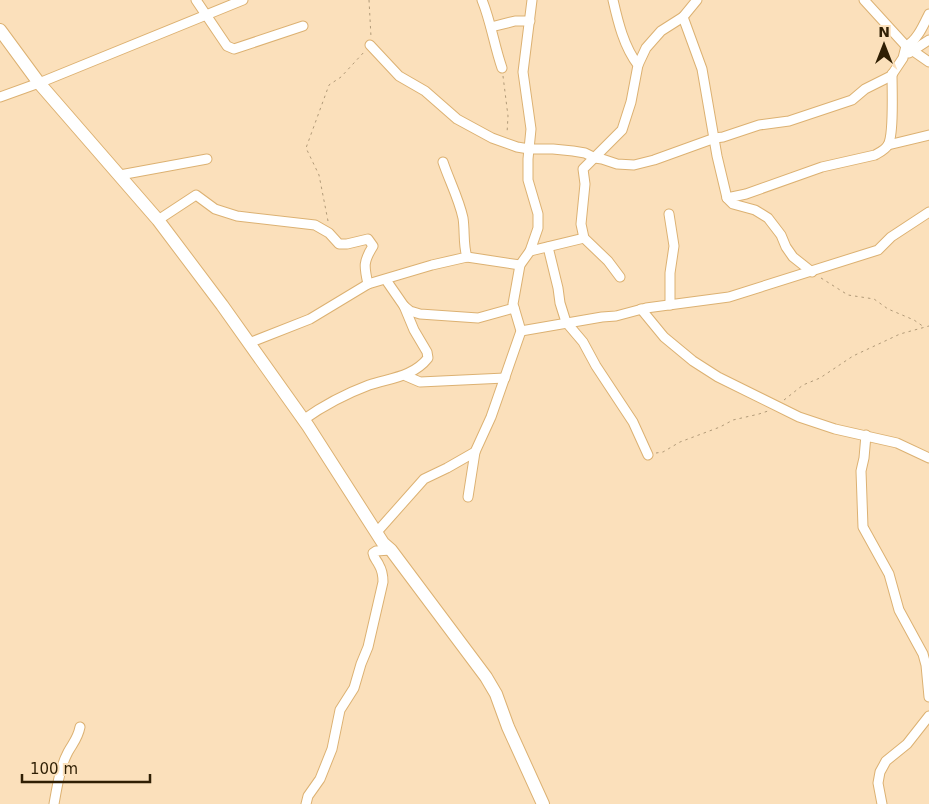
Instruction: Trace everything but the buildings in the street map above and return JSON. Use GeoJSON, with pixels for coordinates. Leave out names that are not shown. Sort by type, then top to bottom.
{"type":"FeatureCollection","features":[{"type":"Feature","properties":{"kind":"street"},"geometry":{"type":"LineString","coordinates":[[196,0],[227,46],[234,49],[303,26]]}},
{"type":"Feature","properties":{"kind":"street"},"geometry":{"type":"LineString","coordinates":[[0,97],[243,0]]}},
{"type":"Feature","properties":{"kind":"street"},"geometry":{"type":"LineString","coordinates":[[482,0],[502,68]]}},
{"type":"Feature","properties":{"kind":"street"},"geometry":{"type":"LineString","coordinates":[[468,497],[475,452],[491,417],[521,331],[513,304],[520,264],[530,251],[538,228],[538,214],[528,180],[531,129],[523,72],[532,0]]}},
{"type":"Feature","properties":{"kind":"street"},"geometry":{"type":"LineString","coordinates":[[613,0],[619,24],[630,53],[638,65]]}},
{"type":"Feature","properties":{"kind":"street"},"geometry":{"type":"LineString","coordinates":[[620,277],[608,261],[584,238],[581,224],[586,184],[583,169],[622,130],[631,102],[638,65],[646,48],[661,31],[683,17],[697,0]]}},
{"type":"Feature","properties":{"kind":"street"},"geometry":{"type":"LineString","coordinates":[[864,0],[909,49],[929,62]]}},
{"type":"Feature","properties":{"kind":"street"},"geometry":{"type":"LineString","coordinates":[[370,45],[399,76],[425,91],[457,118],[492,138],[529,149],[574,151],[617,164],[634,165],[654,160],[715,138],[759,126],[779,123],[852,100],[865,89],[892,74],[929,14]]}},
{"type":"Feature","properties":{"kind":"street"},"geometry":{"type":"LineString","coordinates":[[683,17],[702,69],[717,156],[727,198],[733,204],[755,210],[768,218],[782,235],[793,257],[812,272]]}},
{"type":"Feature","properties":{"kind":"street"},"geometry":{"type":"LineString","coordinates":[[491,27],[515,21],[530,21]]}},
{"type":"Feature","properties":{"kind":"street"},"geometry":{"type":"LineString","coordinates":[[0,30],[39,83],[158,220],[303,420],[376,533],[391,550],[486,677],[496,694],[508,727],[543,804]]}},
{"type":"Feature","properties":{"kind":"street"},"geometry":{"type":"LineString","coordinates":[[909,49],[929,40]]}},
{"type":"Feature","properties":{"kind":"street"},"geometry":{"type":"LineString","coordinates":[[727,198],[746,194],[822,166],[882,152],[888,145],[890,134],[892,74]]}},
{"type":"Feature","properties":{"kind":"street"},"geometry":{"type":"LineString","coordinates":[[888,145],[929,135]]}},
{"type":"Feature","properties":{"kind":"street"},"geometry":{"type":"LineString","coordinates":[[120,175],[207,159]]}},
{"type":"Feature","properties":{"kind":"street"},"geometry":{"type":"LineString","coordinates":[[443,162],[462,216],[466,257]]}},
{"type":"Feature","properties":{"kind":"street"},"geometry":{"type":"LineString","coordinates":[[158,220],[196,195],[215,209],[236,216],[315,225],[329,233],[339,244],[347,244],[363,239],[370,241],[373,246],[364,261],[368,284]]}},
{"type":"Feature","properties":{"kind":"street"},"geometry":{"type":"LineString","coordinates":[[521,331],[566,322],[616,316],[641,309],[729,297],[878,250],[891,237],[929,212]]}},
{"type":"Feature","properties":{"kind":"street"},"geometry":{"type":"LineString","coordinates":[[669,214],[674,246],[670,273],[670,305]]}},
{"type":"Feature","properties":{"kind":"street"},"geometry":{"type":"LineString","coordinates":[[530,251],[584,238]]}},
{"type":"Feature","properties":{"kind":"street"},"geometry":{"type":"LineString","coordinates":[[548,247],[566,322],[583,342],[596,366],[633,422],[648,455]]}},
{"type":"Feature","properties":{"kind":"street"},"geometry":{"type":"LineString","coordinates":[[249,343],[310,319],[368,284],[386,280],[432,264],[466,257],[520,264]]}},
{"type":"Feature","properties":{"kind":"street"},"geometry":{"type":"LineString","coordinates":[[303,420],[327,403],[370,385],[406,376],[424,364],[428,358],[427,352],[414,330],[404,306],[386,280]]}},
{"type":"Feature","properties":{"kind":"street"},"geometry":{"type":"LineString","coordinates":[[404,306],[420,314],[478,318],[514,308]]}},
{"type":"Feature","properties":{"kind":"street"},"geometry":{"type":"LineString","coordinates":[[641,309],[664,337],[693,361],[718,377],[798,417],[835,429],[897,443],[929,458]]}},
{"type":"Feature","properties":{"kind":"street"},"geometry":{"type":"LineString","coordinates":[[406,376],[420,382],[505,378]]}},
{"type":"Feature","properties":{"kind":"street"},"geometry":{"type":"LineString","coordinates":[[866,435],[864,458],[860,472],[863,527],[889,574],[899,610],[923,654],[929,698]]}},
{"type":"Feature","properties":{"kind":"street"},"geometry":{"type":"LineString","coordinates":[[376,533],[424,479],[475,452]]}},
{"type":"Feature","properties":{"kind":"street"},"geometry":{"type":"LineString","coordinates":[[306,804],[308,796],[320,779],[332,749],[340,710],[352,693],[368,647],[383,582],[379,563],[373,554],[376,551],[391,550]]}},
{"type":"Feature","properties":{"kind":"street"},"geometry":{"type":"LineString","coordinates":[[882,804],[878,782],[886,761],[907,744],[929,716]]}},
{"type":"Feature","properties":{"kind":"street"},"geometry":{"type":"LineString","coordinates":[[54,804],[56,790],[67,754],[76,741],[80,727]]}},
{"type":"Feature","properties":{"kind":"path"},"geometry":{"type":"LineString","coordinates":[[329,233],[319,175],[306,148],[330,85],[342,77],[370,45],[372,32],[369,0]]}},
{"type":"Feature","properties":{"kind":"path"},"geometry":{"type":"LineString","coordinates":[[502,68],[508,116],[507,143]]}},
{"type":"Feature","properties":{"kind":"path"},"geometry":{"type":"LineString","coordinates":[[812,272],[848,295],[874,299],[888,309],[925,327]]}},
{"type":"Feature","properties":{"kind":"path"},"geometry":{"type":"LineString","coordinates":[[648,455],[663,452],[680,442],[733,420],[759,414],[776,406],[803,385],[820,378],[853,356],[900,334],[929,326]]}}]}
